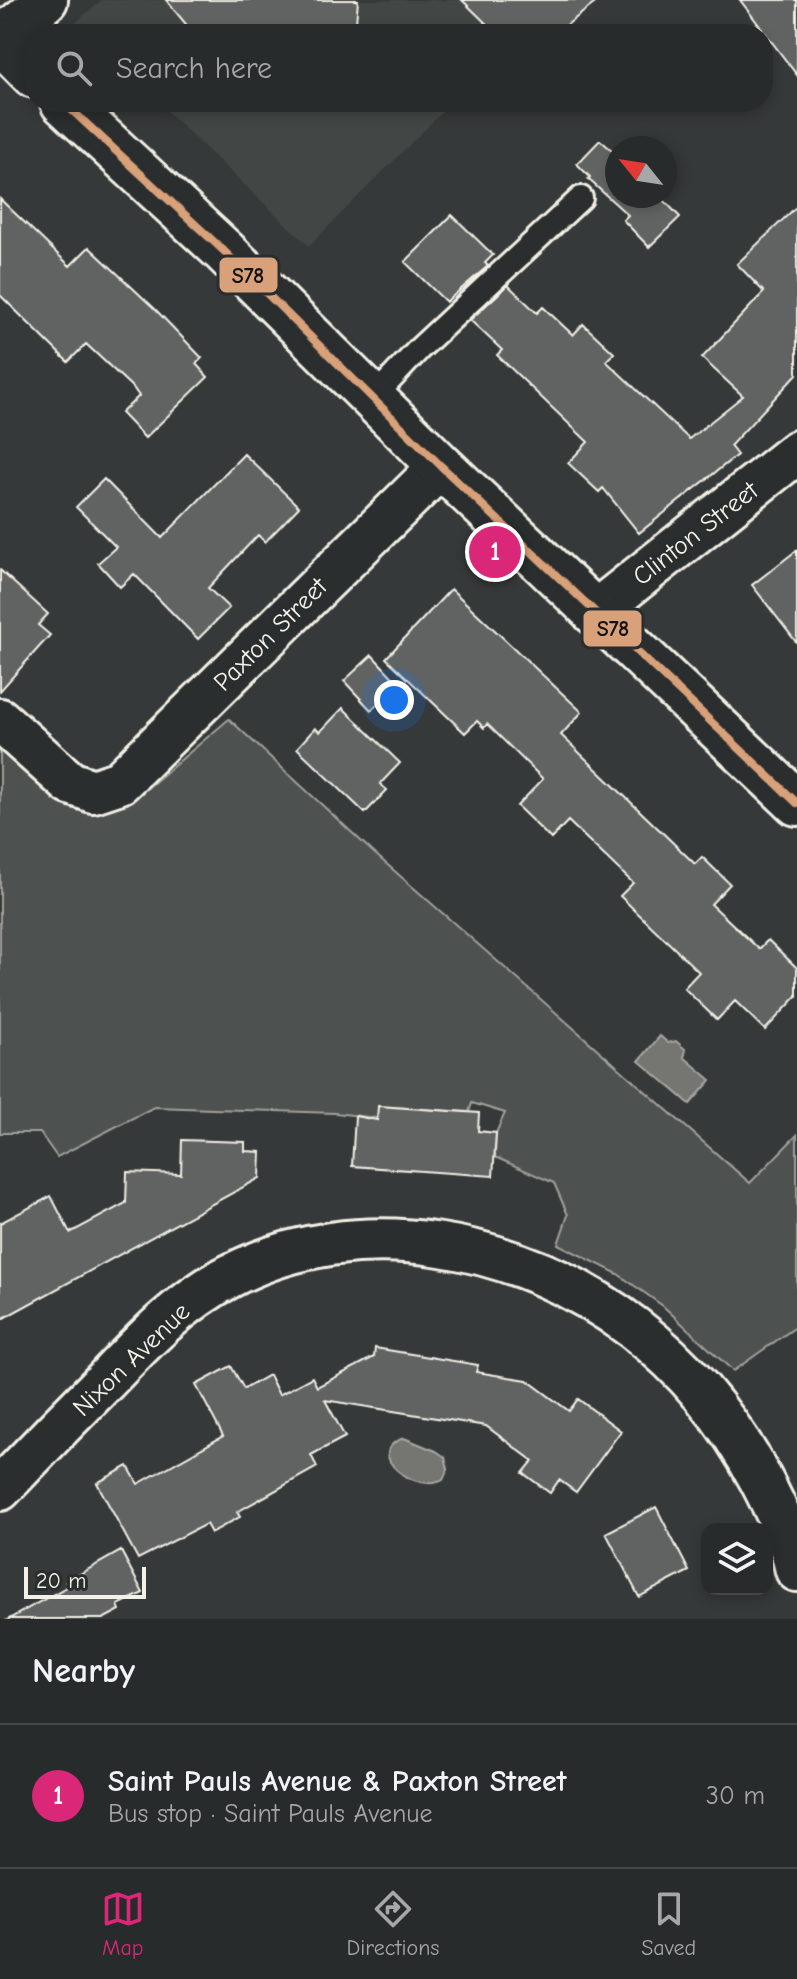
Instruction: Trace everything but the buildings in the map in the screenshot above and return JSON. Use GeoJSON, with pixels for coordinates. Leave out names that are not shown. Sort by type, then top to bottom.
{"type":"FeatureCollection","features":[{"type":"Feature","properties":{"kind":"main road"},"geometry":{"type":"LineString","coordinates":[[0,40],[24,65]]}},
{"type":"Feature","properties":{"kind":"main road"},"geometry":{"type":"LineString","coordinates":[[74,112],[224,251],[441,466],[797,803]]}},
{"type":"Feature","properties":{"kind":"street"},"geometry":{"type":"LineString","coordinates":[[0,40],[46,0]]}},
{"type":"Feature","properties":{"kind":"street","name":"Clinton Street"},"geometry":{"type":"LineString","coordinates":[[594,613],[797,452]]}},
{"type":"Feature","properties":{"kind":"street","name":"Paxton Street"},"geometry":{"type":"LineString","coordinates":[[0,720],[63,779],[82,789],[93,791],[120,782],[441,466]]}},
{"type":"Feature","properties":{"kind":"street","name":"Nixon Avenue"},"geometry":{"type":"LineString","coordinates":[[0,1489],[170,1316],[212,1285],[282,1255],[311,1247],[361,1240],[418,1241],[498,1259],[546,1276],[615,1314],[659,1348],[715,1409],[748,1456],[787,1536],[797,1570]]}},
{"type":"Feature","properties":{"kind":"lane"},"geometry":{"type":"LineString","coordinates":[[372,399],[420,348],[581,198]]}},
{"type":"Feature","properties":{"kind":"shaded area"},"geometry":{"type":"Polygon","coordinates":[[[102,0],[467,0],[465,3],[487,24],[74,24],[102,0]]]}},
{"type":"Feature","properties":{"kind":"shaded area"},"geometry":{"type":"Polygon","coordinates":[[[168,112],[442,112],[309,246],[168,112]]]}},
{"type":"Feature","properties":{"kind":"shaded area"},"geometry":{"type":"Polygon","coordinates":[[[229,719],[374,853],[750,1183],[797,1135],[797,1326],[733,1371],[663,1306],[618,1274],[558,1244],[568,1215],[554,1183],[495,1157],[496,1133],[505,1113],[472,1103],[469,1112],[379,1106],[377,1118],[335,1113],[154,1107],[57,1157],[40,1133],[0,1133],[0,745],[101,806],[138,796],[229,719]]]}},
{"type":"Feature","properties":{"kind":"shaded area"},"geometry":{"type":"Polygon","coordinates":[[[660,1036],[668,1043],[676,1041],[686,1050],[684,1057],[711,1080],[690,1104],[639,1061],[660,1036]]]}},
{"type":"Feature","properties":{"kind":"shaded area"},"geometry":{"type":"Polygon","coordinates":[[[404,1438],[445,1457],[448,1469],[443,1480],[420,1482],[397,1470],[390,1462],[388,1453],[392,1445],[404,1438]]]}},
{"type":"Feature","properties":{"kind":"transit line","name":"S78"},"geometry":{"type":"LineString","coordinates":[[74,112],[224,251],[441,466],[797,803]]}},
{"type":"Feature","properties":{"kind":"place","name":"Saint Pauls Avenue & Paxton Street"},"geometry":{"type":"Point","coordinates":[495,552]}}]}
